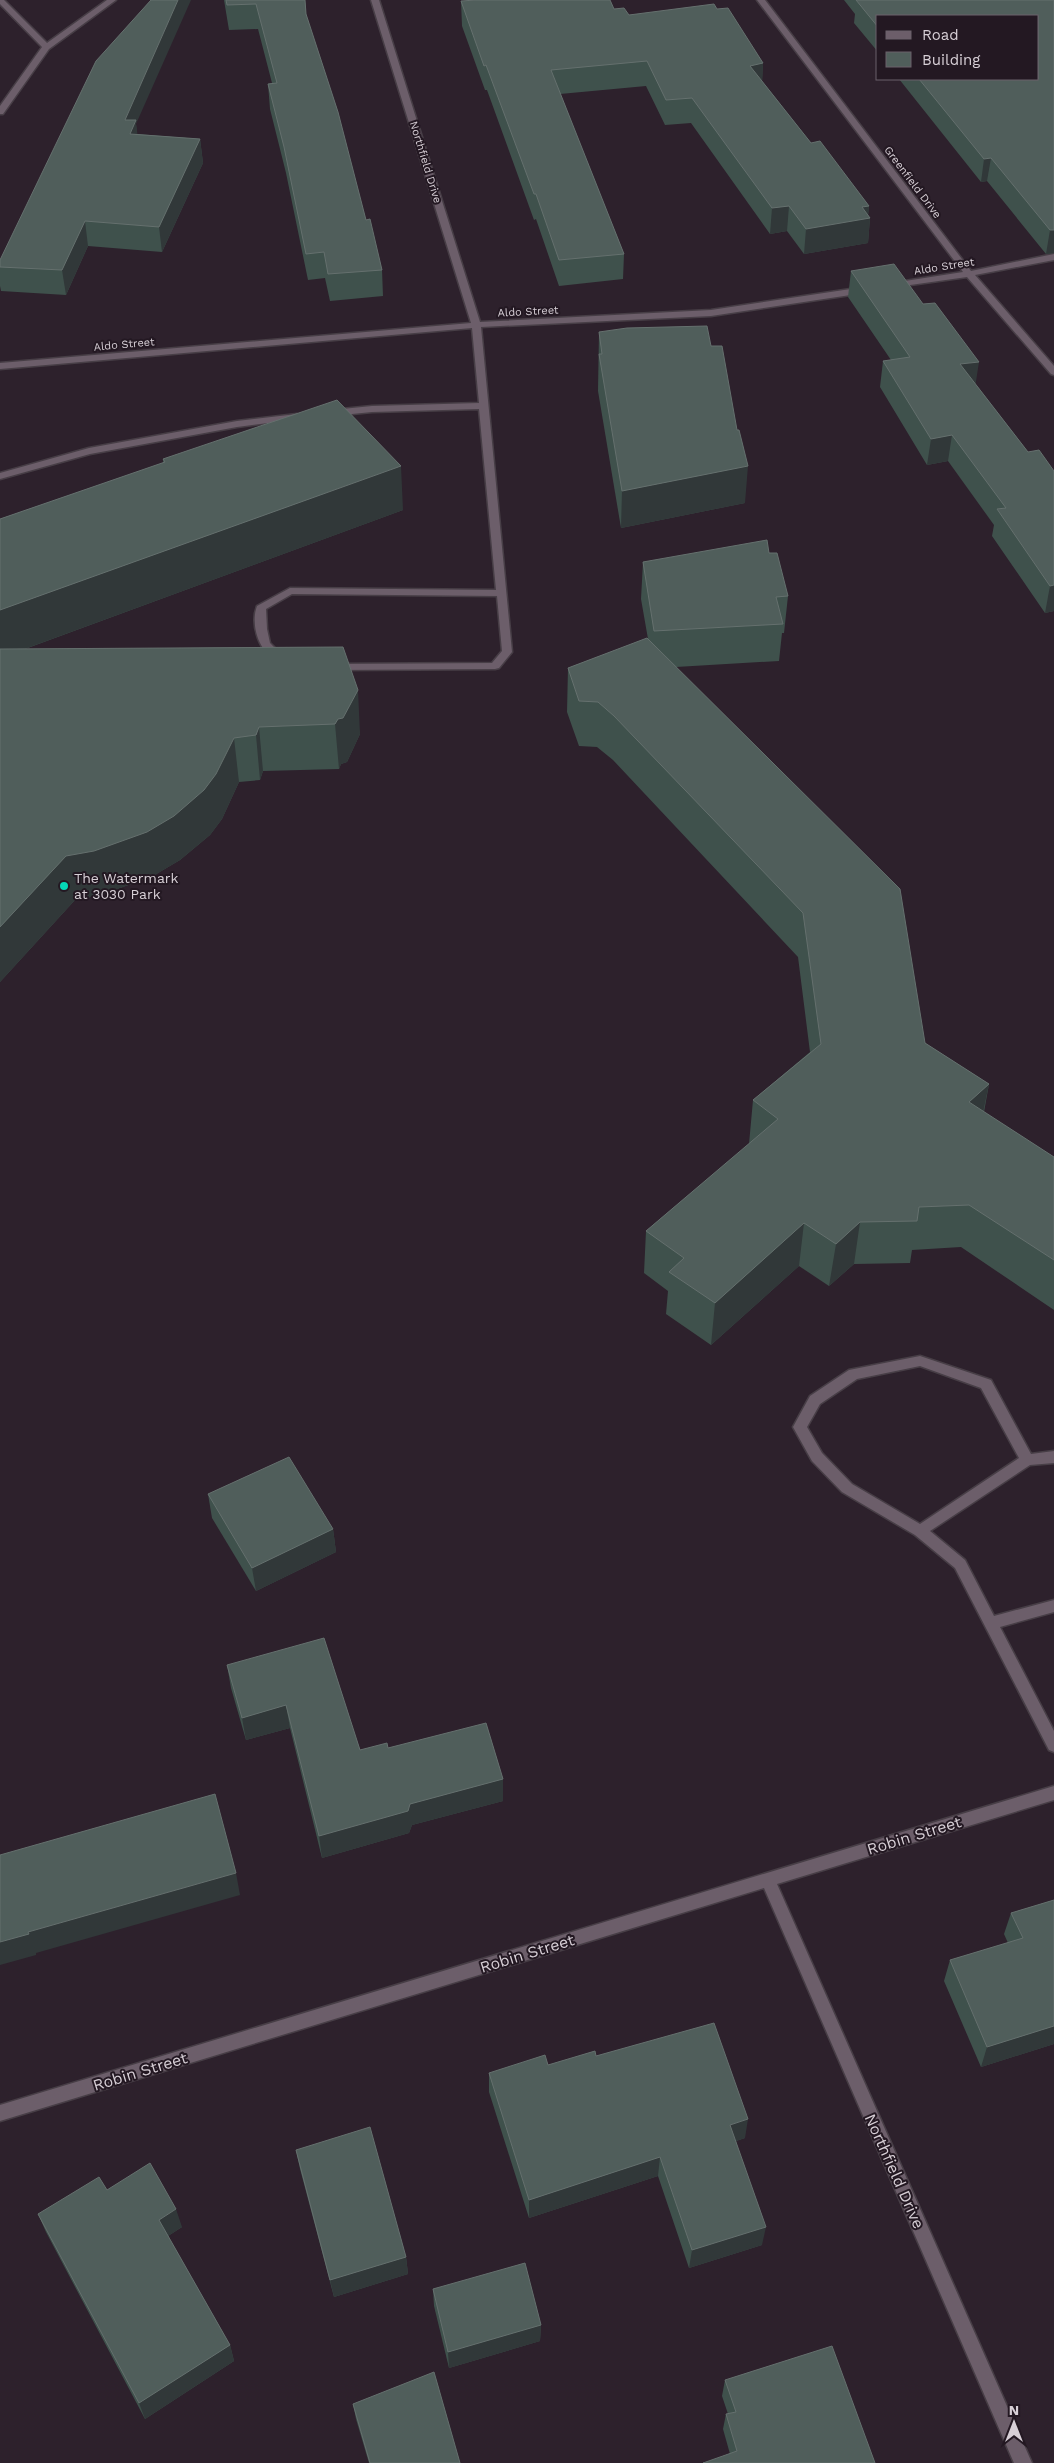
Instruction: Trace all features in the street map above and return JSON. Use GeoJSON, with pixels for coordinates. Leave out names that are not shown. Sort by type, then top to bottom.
{"type":"FeatureCollection","features":[{"type":"Feature","properties":{"kind":"street"},"geometry":{"type":"LineString","coordinates":[[0,0],[46,47]]}},
{"type":"Feature","properties":{"kind":"street"},"geometry":{"type":"LineString","coordinates":[[0,112],[15,88],[46,47],[112,0]]}},
{"type":"Feature","properties":{"kind":"street","name":"Northfield Drive"},"geometry":{"type":"LineString","coordinates":[[324,667],[495,666],[508,652],[476,325],[375,0]]}},
{"type":"Feature","properties":{"kind":"street","name":"Greenfield Drive"},"geometry":{"type":"LineString","coordinates":[[761,0],[969,274],[1054,372]]}},
{"type":"Feature","properties":{"kind":"street","name":"Aldo Street"},"geometry":{"type":"LineString","coordinates":[[0,366],[476,325],[711,313],[969,274],[1054,257]]}},
{"type":"Feature","properties":{"kind":"street"},"geometry":{"type":"LineString","coordinates":[[324,414],[372,409],[484,406]]}},
{"type":"Feature","properties":{"kind":"street"},"geometry":{"type":"LineString","coordinates":[[0,476],[89,451],[237,424],[305,416]]}},
{"type":"Feature","properties":{"kind":"street"},"geometry":{"type":"LineString","coordinates":[[289,661],[273,655],[260,634],[261,608],[290,591],[502,593]]}},
{"type":"Feature","properties":{"kind":"street"},"geometry":{"type":"LineString","coordinates":[[1027,1460],[986,1384],[920,1361],[854,1374],[815,1400],[800,1427],[817,1457],[846,1488],[920,1531],[960,1564],[1054,1745]]}},
{"type":"Feature","properties":{"kind":"street"},"geometry":{"type":"LineString","coordinates":[[920,1531],[1027,1460],[1054,1457]]}},
{"type":"Feature","properties":{"kind":"street"},"geometry":{"type":"LineString","coordinates":[[991,1623],[1054,1606]]}},
{"type":"Feature","properties":{"kind":"street","name":"Robin Street"},"geometry":{"type":"LineString","coordinates":[[0,2113],[1054,1793]]}},
{"type":"Feature","properties":{"kind":"street","name":"Northfield Drive"},"geometry":{"type":"LineString","coordinates":[[768,1880],[1023,2463]]}},
{"type":"Feature","properties":{"kind":"building"},"geometry":{"type":"Polygon","coordinates":[[[151,0],[178,0],[125,120],[136,120],[130,134],[200,139],[159,227],[85,221],[62,270],[0,267],[0,260],[96,61],[151,0]]]}},
{"type":"Feature","properties":{"kind":"building"},"geometry":{"type":"Polygon","coordinates":[[[226,0],[305,0],[306,14],[338,112],[366,220],[370,219],[382,270],[328,274],[324,252],[306,254],[284,147],[268,84],[277,83],[256,4],[227,5],[226,0]]]}},
{"type":"Feature","properties":{"kind":"building"},"geometry":{"type":"Polygon","coordinates":[[[610,0],[614,9],[624,8],[629,15],[714,4],[717,9],[728,8],[763,63],[750,66],[811,143],[820,141],[869,206],[862,207],[870,218],[806,229],[789,206],[772,208],[692,98],[666,100],[647,61],[551,70],[624,254],[559,260],[536,194],[534,194],[486,65],[484,66],[461,1],[610,0]]]}},
{"type":"Feature","properties":{"kind":"building"},"geometry":{"type":"Polygon","coordinates":[[[856,0],[1054,0],[1054,230],[1050,230],[991,158],[984,159],[920,80],[1039,80],[1039,15],[876,15],[876,25],[856,0]]]}},
{"type":"Feature","properties":{"kind":"building"},"geometry":{"type":"Polygon","coordinates":[[[894,264],[923,304],[935,303],[979,362],[960,364],[1028,452],[1039,450],[1054,471],[1054,585],[1050,586],[997,509],[1006,508],[952,435],[931,439],[883,361],[910,357],[851,271],[894,264]]]}},
{"type":"Feature","properties":{"kind":"building"},"geometry":{"type":"Polygon","coordinates":[[[707,326],[711,346],[722,346],[737,430],[739,430],[748,466],[622,491],[599,354],[602,354],[599,332],[627,328],[707,326]]]}},
{"type":"Feature","properties":{"kind":"building"},"geometry":{"type":"Polygon","coordinates":[[[337,400],[401,466],[0,610],[0,519],[165,462],[163,459],[337,400]]]}},
{"type":"Feature","properties":{"kind":"building"},"geometry":{"type":"Polygon","coordinates":[[[767,540],[769,553],[777,553],[788,596],[776,597],[783,624],[654,631],[643,562],[767,540]]]}},
{"type":"Feature","properties":{"kind":"building"},"geometry":{"type":"Polygon","coordinates":[[[647,638],[900,889],[925,1043],[989,1084],[969,1102],[1054,1157],[1054,1260],[969,1205],[919,1207],[917,1221],[860,1222],[836,1244],[804,1223],[715,1303],[669,1272],[684,1258],[646,1231],[778,1119],[753,1100],[821,1044],[803,913],[614,716],[598,702],[579,701],[568,668],[647,638]]]}},
{"type":"Feature","properties":{"kind":"building"},"geometry":{"type":"Polygon","coordinates":[[[343,647],[358,690],[343,718],[338,719],[335,724],[259,727],[256,735],[234,738],[216,774],[204,790],[174,816],[147,832],[94,851],[66,856],[0,927],[0,649],[343,647]]]}},
{"type":"Feature","properties":{"kind":"building"},"geometry":{"type":"Polygon","coordinates":[[[289,1457],[333,1529],[252,1568],[208,1494],[289,1457]]]}},
{"type":"Feature","properties":{"kind":"building"},"geometry":{"type":"Polygon","coordinates":[[[324,1638],[360,1750],[387,1743],[388,1748],[486,1723],[503,1779],[410,1804],[408,1811],[319,1836],[286,1705],[242,1718],[227,1665],[324,1638]]]}},
{"type":"Feature","properties":{"kind":"building"},"geometry":{"type":"Polygon","coordinates":[[[215,1794],[236,1873],[28,1932],[29,1934],[0,1942],[0,1855],[215,1794]]]}},
{"type":"Feature","properties":{"kind":"building"},"geometry":{"type":"Polygon","coordinates":[[[1054,1900],[1054,2026],[987,2047],[950,1960],[1023,1938],[1011,1913],[1054,1900]]]}},
{"type":"Feature","properties":{"kind":"building"},"geometry":{"type":"Polygon","coordinates":[[[714,2023],[748,2119],[730,2125],[766,2227],[692,2250],[660,2157],[529,2200],[489,2073],[545,2055],[548,2065],[595,2051],[596,2056],[714,2023]]]}},
{"type":"Feature","properties":{"kind":"building"},"geometry":{"type":"Polygon","coordinates":[[[370,2127],[406,2257],[330,2280],[296,2150],[370,2127]]]}},
{"type":"Feature","properties":{"kind":"building"},"geometry":{"type":"Polygon","coordinates":[[[150,2163],[176,2209],[159,2220],[230,2345],[139,2403],[38,2214],[99,2177],[107,2190],[150,2163]]]}},
{"type":"Feature","properties":{"kind":"building"},"geometry":{"type":"Polygon","coordinates":[[[525,2263],[541,2325],[448,2352],[433,2289],[525,2263]]]}},
{"type":"Feature","properties":{"kind":"building"},"geometry":{"type":"Polygon","coordinates":[[[832,2346],[875,2463],[703,2463],[737,2451],[726,2414],[736,2412],[725,2380],[832,2346]]]}},
{"type":"Feature","properties":{"kind":"building"},"geometry":{"type":"Polygon","coordinates":[[[434,2372],[460,2463],[370,2463],[353,2404],[434,2372]]]}},
{"type":"Feature","properties":{"kind":"place","name":"The Watermark at 3030 Park"},"geometry":{"type":"Point","coordinates":[64,886]}}]}
